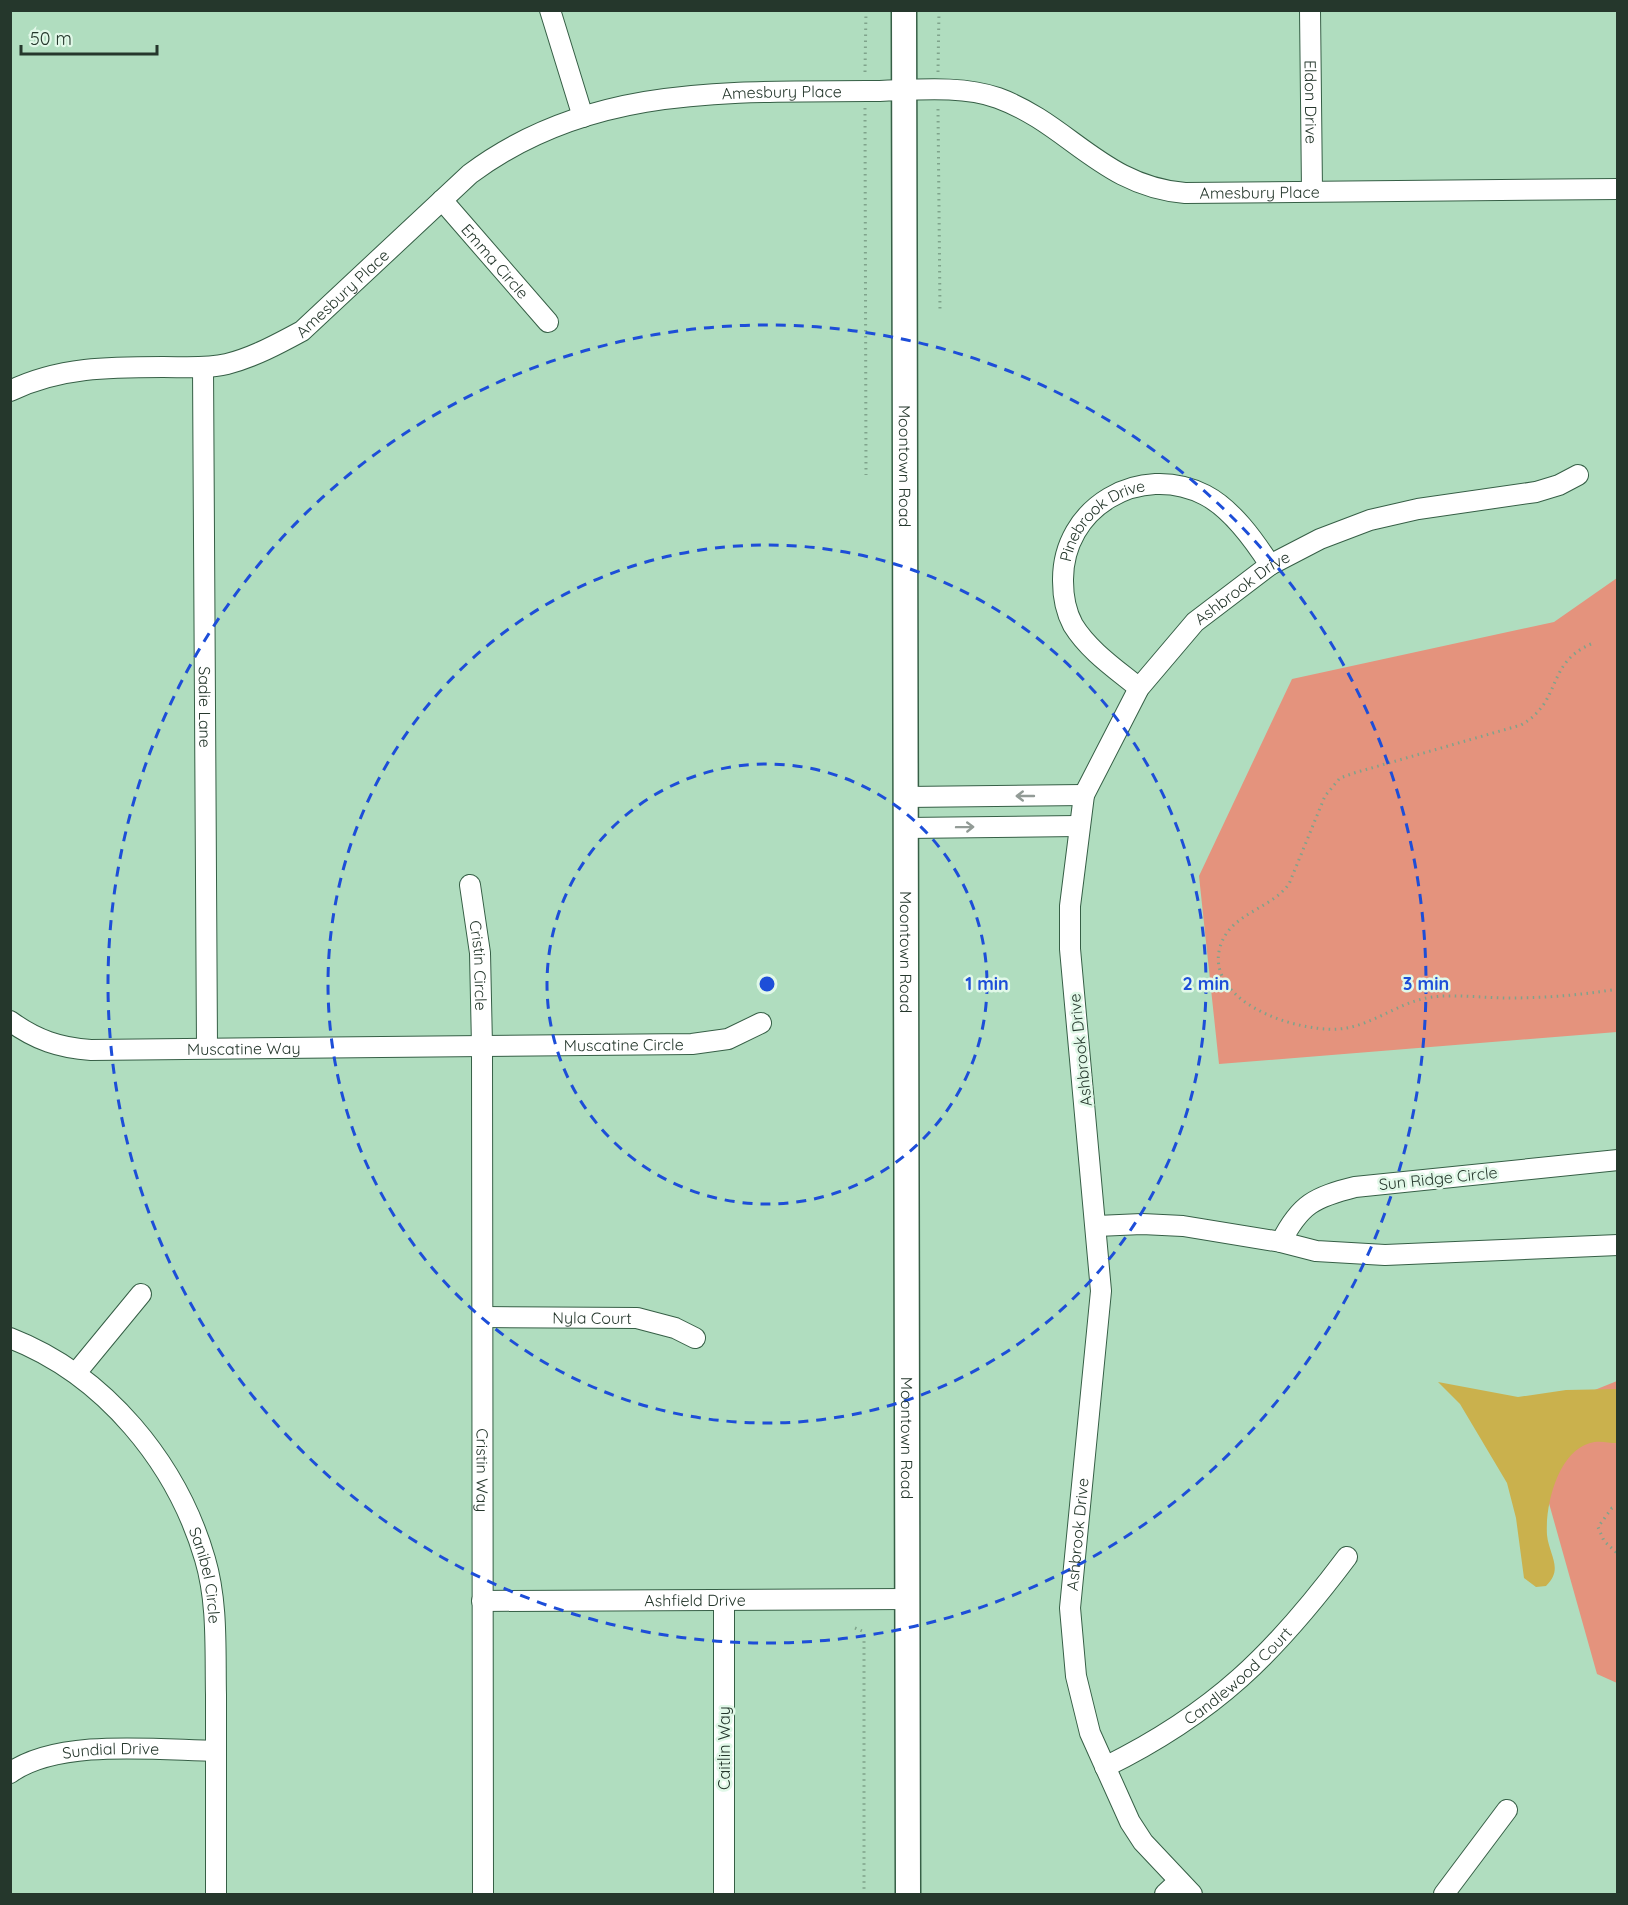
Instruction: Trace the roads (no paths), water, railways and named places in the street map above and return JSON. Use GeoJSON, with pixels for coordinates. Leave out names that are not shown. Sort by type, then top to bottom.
{"type":"FeatureCollection","features":[{"type":"Feature","properties":{"kind":"street"},"geometry":{"type":"LineString","coordinates":[[550,10],[583,117]]}},
{"type":"Feature","properties":{"kind":"street","name":"Moontown Road"},"geometry":{"type":"LineString","coordinates":[[904,10],[908,1894]]}},
{"type":"Feature","properties":{"kind":"street","name":"Eldon Drive"},"geometry":{"type":"LineString","coordinates":[[1310,10],[1312,191]]}},
{"type":"Feature","properties":{"kind":"street","name":"Amesbury Place"},"geometry":{"type":"LineString","coordinates":[[10,392],[48,376],[101,367],[203,367],[249,357],[302,331],[442,200],[495,156],[523,140],[583,117],[613,107],[674,96],[736,92],[938,91],[994,97],[1016,105],[1121,176],[1162,191],[1185,194],[1617,189]]}},
{"type":"Feature","properties":{"kind":"street","name":"Emma Circle"},"geometry":{"type":"LineString","coordinates":[[442,200],[548,322]]}},
{"type":"Feature","properties":{"kind":"street","name":"Sadie Lane"},"geometry":{"type":"LineString","coordinates":[[203,367],[207,1047]]}},
{"type":"Feature","properties":{"kind":"street","name":"Ashbrook Drive"},"geometry":{"type":"LineString","coordinates":[[1179,1890],[1130,1822],[1090,1733],[1076,1676],[1070,1608],[1101,1291],[1097,1226],[1070,949],[1070,906],[1078,826],[1084,795],[1139,688],[1195,622],[1270,565],[1320,539],[1370,520],[1418,509],[1536,492],[1559,485],[1578,475]]}},
{"type":"Feature","properties":{"kind":"street","name":"Pinebrook Drive"},"geometry":{"type":"LineString","coordinates":[[1139,688],[1087,644],[1072,624],[1066,607],[1063,571],[1066,552],[1072,535],[1094,507],[1126,488],[1143,484],[1175,485],[1192,489],[1223,506],[1270,565]]}},
{"type":"Feature","properties":{"kind":"street"},"geometry":{"type":"LineString","coordinates":[[906,797],[1084,795]]}},
{"type":"Feature","properties":{"kind":"street"},"geometry":{"type":"LineString","coordinates":[[906,828],[1078,826]]}},
{"type":"Feature","properties":{"kind":"street","name":"Cristin Circle"},"geometry":{"type":"LineString","coordinates":[[470,885],[480,953],[482,1046]]}},
{"type":"Feature","properties":{"kind":"street","name":"Muscatine Way"},"geometry":{"type":"LineString","coordinates":[[10,1021],[36,1038],[67,1048],[482,1046]]}},
{"type":"Feature","properties":{"kind":"street","name":"Muscatine Circle"},"geometry":{"type":"LineString","coordinates":[[482,1046],[711,1043],[743,1034],[761,1023]]}},
{"type":"Feature","properties":{"kind":"street","name":"Cristin Way"},"geometry":{"type":"LineString","coordinates":[[482,1046],[483,1894]]}},
{"type":"Feature","properties":{"kind":"street","name":"Sun Ridge Circle"},"geometry":{"type":"LineString","coordinates":[[1281,1242],[1294,1217],[1305,1206],[1332,1192],[1355,1187],[1617,1160]]}},
{"type":"Feature","properties":{"kind":"street"},"geometry":{"type":"LineString","coordinates":[[1097,1226],[1142,1224],[1183,1226],[1281,1242],[1316,1251],[1386,1255],[1617,1245]]}},
{"type":"Feature","properties":{"kind":"street"},"geometry":{"type":"LineString","coordinates":[[76,1373],[141,1294]]}},
{"type":"Feature","properties":{"kind":"street","name":"Nyla Court"},"geometry":{"type":"LineString","coordinates":[[484,1317],[637,1318],[675,1328],[696,1338]]}},
{"type":"Feature","properties":{"kind":"street","name":"Sanibel Circle"},"geometry":{"type":"LineString","coordinates":[[10,1338],[76,1373],[130,1422],[176,1488],[196,1532],[206,1560],[215,1621],[216,1894]]}},
{"type":"Feature","properties":{"kind":"street","name":"Candlewood Court"},"geometry":{"type":"LineString","coordinates":[[1105,1767],[1175,1729],[1232,1688],[1258,1664],[1309,1607],[1347,1557]]}},
{"type":"Feature","properties":{"kind":"street","name":"Ashfield Drive"},"geometry":{"type":"LineString","coordinates":[[482,1601],[724,1602],[907,1599]]}},
{"type":"Feature","properties":{"kind":"street","name":"Caitlin Way"},"geometry":{"type":"LineString","coordinates":[[723,1894],[724,1602]]}},
{"type":"Feature","properties":{"kind":"street","name":"Sundial Drive"},"geometry":{"type":"LineString","coordinates":[[10,1773],[37,1759],[63,1752],[216,1751]]}},
{"type":"Feature","properties":{"kind":"street"},"geometry":{"type":"LineString","coordinates":[[1444,1894],[1507,1810]]}}]}
